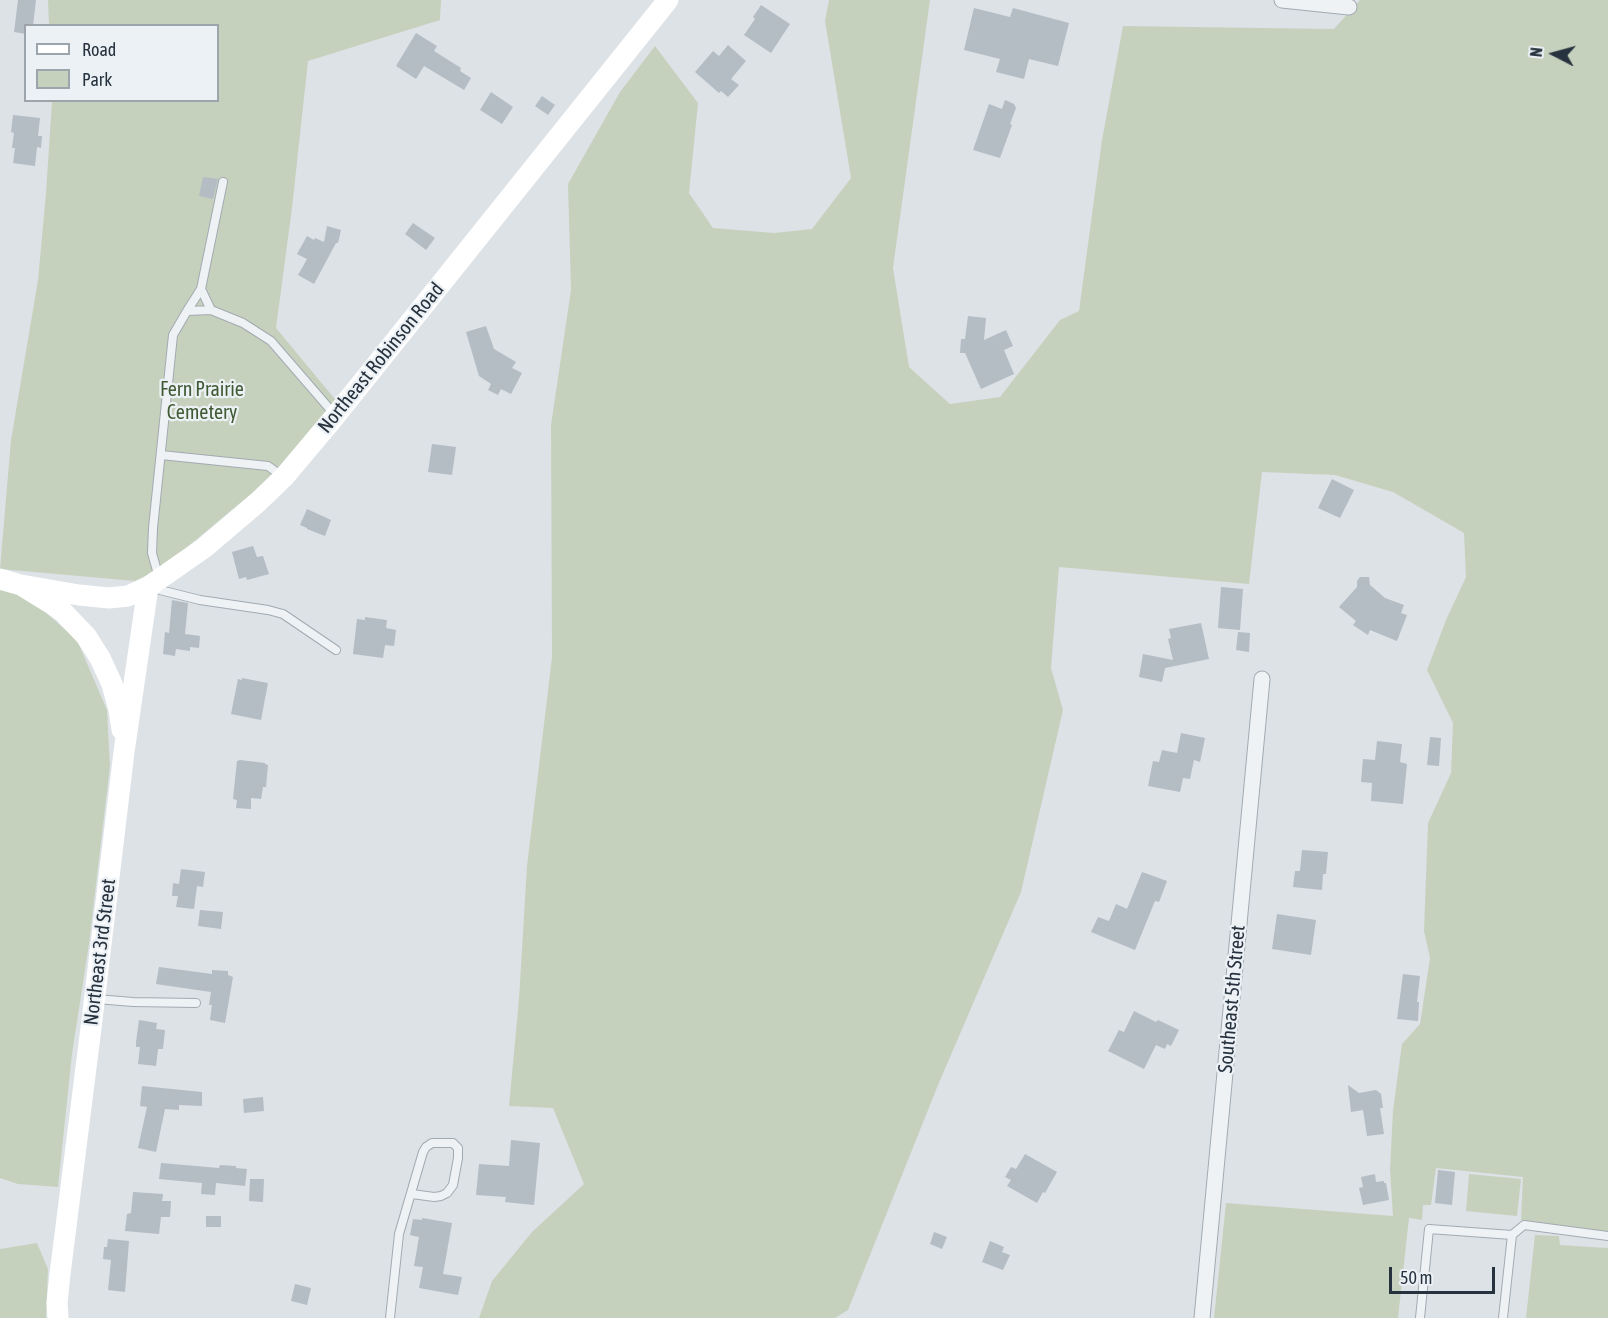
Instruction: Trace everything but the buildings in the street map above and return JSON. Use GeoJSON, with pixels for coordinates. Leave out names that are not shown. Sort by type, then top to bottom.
{"type":"FeatureCollection","features":[{"type":"Feature","properties":{"kind":"street","name":"Northeast Robinson Road"},"geometry":{"type":"LineString","coordinates":[[21,585],[109,598],[128,596],[153,583],[204,548],[258,502],[284,477],[336,415],[668,0]]}},
{"type":"Feature","properties":{"kind":"street"},"geometry":{"type":"LineString","coordinates":[[1282,0],[1349,7]]}},
{"type":"Feature","properties":{"kind":"street"},"geometry":{"type":"LineString","coordinates":[[0,579],[21,585],[63,612],[86,636],[112,684],[124,699]]}},
{"type":"Feature","properties":{"kind":"street","name":"Northeast 3rd Street"},"geometry":{"type":"LineString","coordinates":[[58,1318],[60,1274],[123,752],[124,699],[153,583]]}},
{"type":"Feature","properties":{"kind":"street","name":"Southeast 5th Street"},"geometry":{"type":"LineString","coordinates":[[1202,1318],[1262,679]]}},
{"type":"Feature","properties":{"kind":"lane"},"geometry":{"type":"LineString","coordinates":[[223,182],[201,289],[173,335],[153,528],[153,583],[200,600],[283,614],[336,650]]}},
{"type":"Feature","properties":{"kind":"lane"},"geometry":{"type":"LineString","coordinates":[[201,289],[211,310]]}},
{"type":"Feature","properties":{"kind":"lane"},"geometry":{"type":"LineString","coordinates":[[187,311],[211,310],[243,323],[271,341],[336,415]]}},
{"type":"Feature","properties":{"kind":"lane"},"geometry":{"type":"LineString","coordinates":[[161,455],[268,466],[284,477]]}},
{"type":"Feature","properties":{"kind":"lane"},"geometry":{"type":"LineString","coordinates":[[95,998],[134,1002],[196,1003]]}},
{"type":"Feature","properties":{"kind":"lane"},"geometry":{"type":"LineString","coordinates":[[390,1318],[399,1234],[423,1152],[432,1143],[453,1143],[458,1148],[458,1158],[453,1185],[447,1193],[434,1197],[412,1194]]}},
{"type":"Feature","properties":{"kind":"lane"},"geometry":{"type":"LineString","coordinates":[[1420,1318],[1429,1229],[1512,1235],[1524,1225],[1608,1236]]}},
{"type":"Feature","properties":{"kind":"lane"},"geometry":{"type":"LineString","coordinates":[[1503,1318],[1512,1235]]}},
{"type":"Feature","properties":{"kind":"green space","name":"Fern Prairie Cemetery"},"geometry":{"type":"Polygon","coordinates":[[[48,0],[441,0],[440,20],[308,61],[276,328],[339,404],[274,475],[163,567],[135,581],[0,569],[11,440],[38,280],[52,102],[219,102],[219,24],[49,24],[48,0]]]}},
{"type":"Feature","properties":{"kind":"green space"},"geometry":{"type":"Polygon","coordinates":[[[829,0],[930,0],[893,268],[909,367],[950,404],[1000,397],[1060,320],[1079,311],[1102,140],[1123,26],[1334,29],[1360,0],[1608,0],[1608,1232],[1521,1220],[1523,1177],[1436,1168],[1431,1205],[1423,1205],[1422,1220],[1409,1218],[1398,1318],[1214,1318],[1226,1203],[1393,1216],[1390,1170],[1393,1110],[1402,1044],[1420,1024],[1430,958],[1424,931],[1428,823],[1451,773],[1453,723],[1427,670],[1446,620],[1466,577],[1464,533],[1393,492],[1335,475],[1262,472],[1249,584],[1059,567],[1051,668],[1063,710],[1021,892],[938,1085],[848,1310],[835,1318],[479,1318],[492,1281],[532,1232],[584,1184],[553,1108],[509,1106],[519,999],[527,866],[552,657],[551,425],[571,290],[568,184],[620,92],[655,46],[698,103],[689,193],[713,228],[774,233],[812,229],[851,178],[825,21],[829,0]]]}},
{"type":"Feature","properties":{"kind":"green space"},"geometry":{"type":"Polygon","coordinates":[[[0,587],[34,602],[77,640],[107,710],[110,766],[89,944],[72,1054],[58,1187],[18,1184],[0,1178],[0,587]]]}},
{"type":"Feature","properties":{"kind":"green space"},"geometry":{"type":"Polygon","coordinates":[[[1469,1174],[1521,1179],[1517,1216],[1466,1211],[1469,1174]]]}},
{"type":"Feature","properties":{"kind":"green space"},"geometry":{"type":"Polygon","coordinates":[[[1535,1235],[1559,1236],[1560,1245],[1608,1248],[1608,1318],[1526,1318],[1535,1235]]]}},
{"type":"Feature","properties":{"kind":"green space"},"geometry":{"type":"Polygon","coordinates":[[[37,1243],[48,1269],[46,1318],[0,1318],[0,1249],[37,1243]]]}}]}
